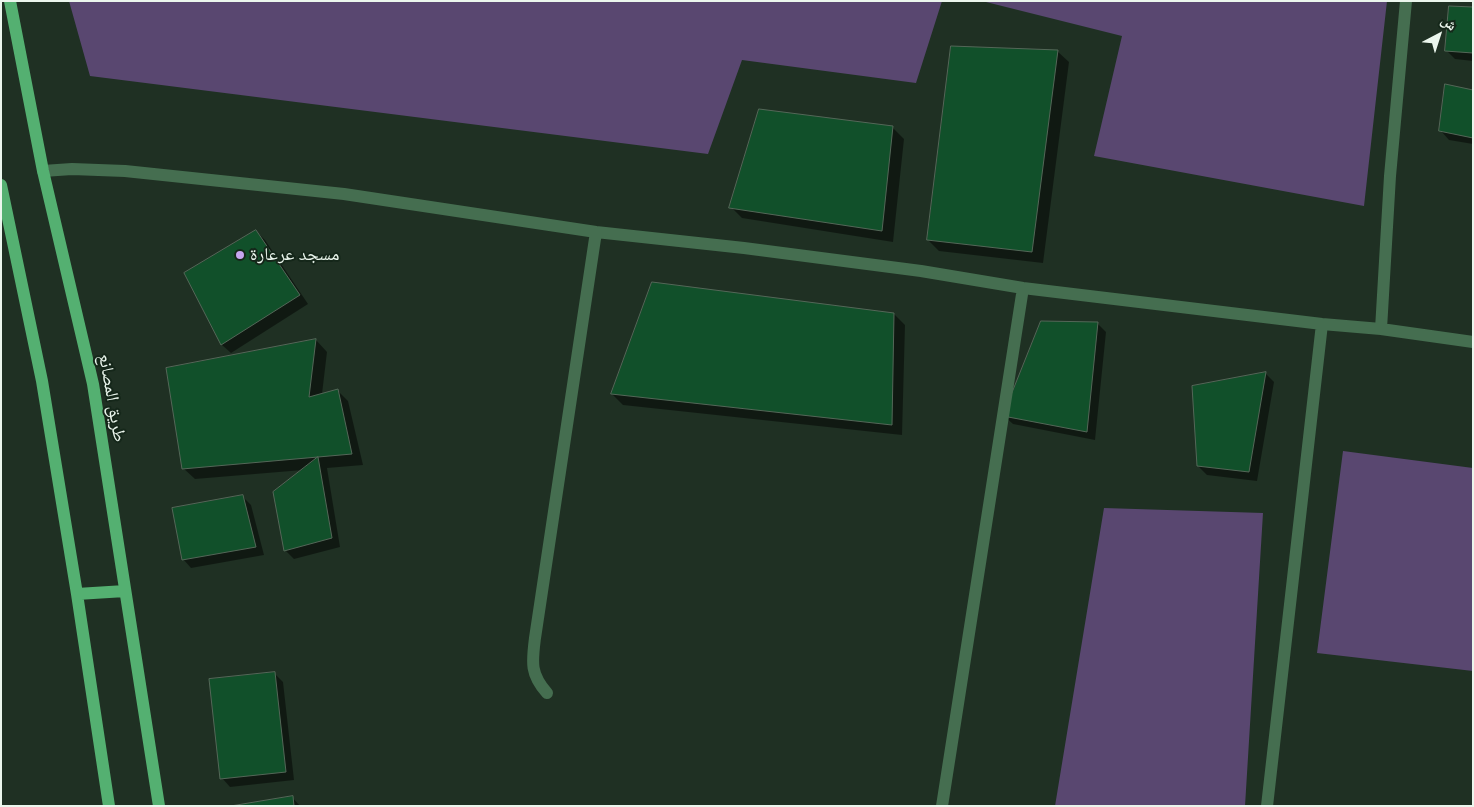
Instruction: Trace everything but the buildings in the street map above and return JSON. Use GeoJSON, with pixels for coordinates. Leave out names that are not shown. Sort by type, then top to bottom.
{"type":"FeatureCollection","features":[{"type":"Feature","properties":{"kind":"main road","name":"طريق المصانع"},"geometry":{"type":"LineString","coordinates":[[10,1],[42,171],[93,384],[159,806]]}},
{"type":"Feature","properties":{"kind":"main road"},"geometry":{"type":"LineString","coordinates":[[1,185],[42,381],[78,594],[109,806]]}},
{"type":"Feature","properties":{"kind":"main road"},"geometry":{"type":"LineString","coordinates":[[78,594],[125,591]]}},
{"type":"Feature","properties":{"kind":"street"},"geometry":{"type":"LineString","coordinates":[[1381,330],[1390,176],[1406,1]]}},
{"type":"Feature","properties":{"kind":"street"},"geometry":{"type":"LineString","coordinates":[[42,171],[72,169],[125,171],[344,194],[596,232],[921,270],[1023,288],[1473,342]]}},
{"type":"Feature","properties":{"kind":"street"},"geometry":{"type":"LineString","coordinates":[[547,692],[538,683],[534,673],[534,638],[596,232]]}},
{"type":"Feature","properties":{"kind":"street"},"geometry":{"type":"LineString","coordinates":[[942,806],[1023,288]]}},
{"type":"Feature","properties":{"kind":"street"},"geometry":{"type":"LineString","coordinates":[[1268,806],[1322,324]]}},
{"type":"Feature","properties":{"kind":"shaded area"},"geometry":{"type":"Polygon","coordinates":[[[69,1],[942,1],[916,83],[742,60],[708,154],[90,76],[69,1]]]}},
{"type":"Feature","properties":{"kind":"shaded area"},"geometry":{"type":"Polygon","coordinates":[[[982,1],[1387,1],[1364,206],[1094,156],[1122,36],[982,1]]]}},
{"type":"Feature","properties":{"kind":"shaded area"},"geometry":{"type":"Polygon","coordinates":[[[1343,451],[1473,468],[1473,671],[1317,653],[1343,451]]]}},
{"type":"Feature","properties":{"kind":"shaded area"},"geometry":{"type":"Polygon","coordinates":[[[1104,508],[1263,513],[1245,806],[1055,806],[1104,508]]]}},
{"type":"Feature","properties":{"kind":"place","name":"مسجد عرعارة"},"geometry":{"type":"Point","coordinates":[240,255]}}]}
